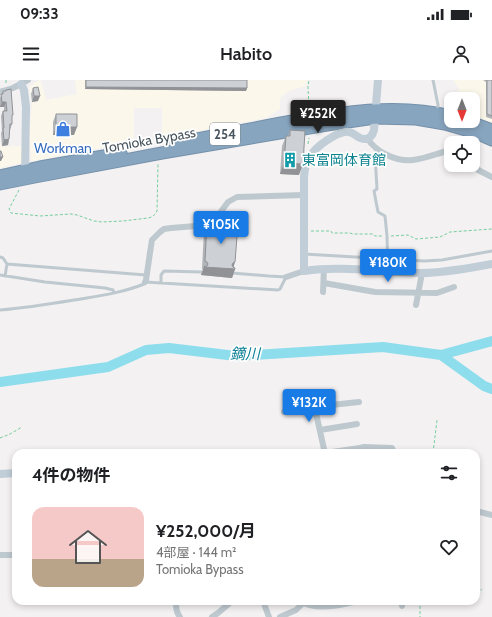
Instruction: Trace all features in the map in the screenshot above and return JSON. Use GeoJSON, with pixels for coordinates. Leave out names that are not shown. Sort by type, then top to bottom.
{"type":"FeatureCollection","features":[{"type":"Feature","properties":{"kind":"highway","name":"Tomioka Bypass"},"geometry":{"type":"LineString","coordinates":[[0,176],[24,176],[156,154],[327,124],[402,109],[444,114]]}},
{"type":"Feature","properties":{"kind":"highway","name":"Tomioka Bypass"},"geometry":{"type":"LineString","coordinates":[[0,184],[24,176],[326,115],[375,114],[416,119],[445,124],[476,133],[492,140]]}},
{"type":"Feature","properties":{"kind":"highway"},"geometry":{"type":"LineString","coordinates":[[480,126],[492,130]]}},
{"type":"Feature","properties":{"kind":"street"},"geometry":{"type":"LineString","coordinates":[[304,271],[304,177],[306,163],[318,146],[324,141],[335,136],[345,132],[350,132],[362,139],[372,136],[374,132],[378,80]]}},
{"type":"Feature","properties":{"kind":"street"},"geometry":{"type":"LineString","coordinates":[[0,92],[25,82]]}},
{"type":"Feature","properties":{"kind":"street"},"geometry":{"type":"LineString","coordinates":[[24,176],[26,107],[24,90],[25,82]]}},
{"type":"Feature","properties":{"kind":"street"},"geometry":{"type":"LineString","coordinates":[[367,138],[376,148],[400,160],[413,160],[444,152]]}},
{"type":"Feature","properties":{"kind":"street"},"geometry":{"type":"LineString","coordinates":[[480,171],[492,177]]}},
{"type":"Feature","properties":{"kind":"street"},"geometry":{"type":"LineString","coordinates":[[146,279],[152,240],[164,229],[196,226],[209,222],[217,217],[228,202],[237,196],[304,195]]}},
{"type":"Feature","properties":{"kind":"street"},"geometry":{"type":"LineString","coordinates":[[286,277],[304,271],[339,268],[422,273],[450,271],[492,264]]}},
{"type":"Feature","properties":{"kind":"street"},"geometry":{"type":"LineString","coordinates":[[323,292],[324,269]]}},
{"type":"Feature","properties":{"kind":"street"},"geometry":{"type":"LineString","coordinates":[[416,305],[422,273]]}},
{"type":"Feature","properties":{"kind":"street"},"geometry":{"type":"LineString","coordinates":[[324,283],[375,292],[437,293],[454,288]]}},
{"type":"Feature","properties":{"kind":"street"},"geometry":{"type":"LineString","coordinates":[[315,409],[322,406],[359,402]]}},
{"type":"Feature","properties":{"kind":"street"},"geometry":{"type":"LineString","coordinates":[[284,412],[311,404],[315,409],[323,449]]}},
{"type":"Feature","properties":{"kind":"street"},"geometry":{"type":"LineString","coordinates":[[320,430],[357,424]]}},
{"type":"Feature","properties":{"kind":"street"},"geometry":{"type":"LineString","coordinates":[[362,449],[364,447],[392,449]]}},
{"type":"Feature","properties":{"kind":"street"},"geometry":{"type":"LineString","coordinates":[[0,474],[12,473]]}},
{"type":"Feature","properties":{"kind":"street"},"geometry":{"type":"LineString","coordinates":[[480,512],[492,515]]}},
{"type":"Feature","properties":{"kind":"street"},"geometry":{"type":"LineString","coordinates":[[0,555],[12,555]]}},
{"type":"Feature","properties":{"kind":"street"},"geometry":{"type":"LineString","coordinates":[[176,605],[176,610],[180,617]]}},
{"type":"Feature","properties":{"kind":"street"},"geometry":{"type":"LineString","coordinates":[[212,617],[227,605]]}},
{"type":"Feature","properties":{"kind":"street"},"geometry":{"type":"LineString","coordinates":[[264,605],[269,617]]}},
{"type":"Feature","properties":{"kind":"street"},"geometry":{"type":"LineString","coordinates":[[280,617],[296,610],[300,605]]}},
{"type":"Feature","properties":{"kind":"street"},"geometry":{"type":"LineString","coordinates":[[309,605],[336,605]]}},
{"type":"Feature","properties":{"kind":"street"},"geometry":{"type":"LineString","coordinates":[[296,610],[298,617]]}},
{"type":"Feature","properties":{"kind":"lane"},"geometry":{"type":"LineString","coordinates":[[433,80],[438,105],[437,113]]}},
{"type":"Feature","properties":{"kind":"lane"},"geometry":{"type":"LineString","coordinates":[[376,148],[377,189],[374,191],[378,212],[385,216],[388,271]]}},
{"type":"Feature","properties":{"kind":"lane"},"geometry":{"type":"LineString","coordinates":[[304,254],[424,261],[442,260],[492,251]]}},
{"type":"Feature","properties":{"kind":"lane"},"geometry":{"type":"LineString","coordinates":[[0,257],[3,258],[7,264],[5,276]]}},
{"type":"Feature","properties":{"kind":"lane"},"geometry":{"type":"LineString","coordinates":[[7,264],[146,279],[161,283],[278,290],[286,277],[232,274]]}},
{"type":"Feature","properties":{"kind":"lane"},"geometry":{"type":"LineString","coordinates":[[161,283],[161,276],[164,271],[202,272]]}},
{"type":"Feature","properties":{"kind":"lane"},"geometry":{"type":"LineString","coordinates":[[0,275],[45,282],[105,288],[112,290],[114,293]]}},
{"type":"Feature","properties":{"kind":"lane"},"geometry":{"type":"LineString","coordinates":[[0,310],[104,296],[132,289],[144,284],[146,279]]}},
{"type":"Feature","properties":{"kind":"path"},"geometry":{"type":"LineString","coordinates":[[309,80],[309,110]]}},
{"type":"Feature","properties":{"kind":"path"},"geometry":{"type":"LineString","coordinates":[[308,144],[309,135]]}},
{"type":"Feature","properties":{"kind":"path"},"geometry":{"type":"LineString","coordinates":[[24,176],[9,209],[11,213],[40,216],[71,214],[102,222],[148,218],[155,215],[158,206],[158,163],[156,154]]}},
{"type":"Feature","properties":{"kind":"path"},"geometry":{"type":"LineString","coordinates":[[305,231],[373,234],[375,236],[408,236],[416,239],[440,237],[450,232],[492,229]]}},
{"type":"Feature","properties":{"kind":"path"},"geometry":{"type":"LineString","coordinates":[[433,449],[437,420]]}},
{"type":"Feature","properties":{"kind":"path"},"geometry":{"type":"LineString","coordinates":[[0,438],[22,427]]}},
{"type":"Feature","properties":{"kind":"path"},"geometry":{"type":"LineString","coordinates":[[420,605],[420,617]]}},
{"type":"Feature","properties":{"kind":"shaded area"},"geometry":{"type":"Polygon","coordinates":[[[39,80],[43,87],[46,100],[77,94],[75,80],[307,80],[306,86],[289,91],[279,99],[280,109],[266,118],[162,138],[162,108],[134,108],[134,142],[32,161],[29,136],[32,103],[29,87],[39,80]]]}},
{"type":"Feature","properties":{"kind":"shaded area"},"geometry":{"type":"Polygon","coordinates":[[[453,80],[492,80],[492,123],[480,119],[480,92],[455,92],[460,90],[453,80]]]}},
{"type":"Feature","properties":{"kind":"shaded area"},"geometry":{"type":"Polygon","coordinates":[[[0,137],[1,147],[22,146],[22,163],[0,168],[0,137]]]}},
{"type":"Feature","properties":{"kind":"building"},"geometry":{"type":"Polygon","coordinates":[[[86,80],[247,80],[247,88],[86,87],[86,80]]]}},
{"type":"Feature","properties":{"kind":"building"},"geometry":{"type":"Polygon","coordinates":[[[487,80],[492,80],[492,116],[487,114],[487,80]]]}},
{"type":"Feature","properties":{"kind":"building"},"geometry":{"type":"Polygon","coordinates":[[[38,87],[40,96],[34,96],[33,88],[38,87]]]}},
{"type":"Feature","properties":{"kind":"building"},"geometry":{"type":"Polygon","coordinates":[[[11,89],[13,115],[12,124],[10,124],[9,139],[4,140],[3,111],[7,111],[6,102],[2,102],[1,94],[3,94],[3,91],[11,89]]]}},
{"type":"Feature","properties":{"kind":"building"},"geometry":{"type":"Polygon","coordinates":[[[56,114],[77,114],[77,127],[56,127],[56,114]]]}},
{"type":"Feature","properties":{"kind":"building"},"geometry":{"type":"Polygon","coordinates":[[[290,130],[305,131],[303,164],[284,163],[286,136],[290,136],[290,130]]]}},
{"type":"Feature","properties":{"kind":"building"},"geometry":{"type":"Polygon","coordinates":[[[1,151],[3,157],[0,157],[1,151]]]}},
{"type":"Feature","properties":{"kind":"building"},"geometry":{"type":"Polygon","coordinates":[[[207,222],[238,224],[235,262],[232,265],[235,269],[204,267],[208,264],[205,261],[207,222]]]}},
{"type":"Feature","properties":{"kind":"waterway","name":"鏑川"},"geometry":{"type":"LineString","coordinates":[[0,382],[108,367],[146,350],[169,348],[236,356],[383,347],[441,355],[492,341]]}},
{"type":"Feature","properties":{"kind":"waterway"},"geometry":{"type":"LineString","coordinates":[[441,355],[484,386],[492,389]]}},
{"type":"Feature","properties":{"kind":"place","name":"Workman"},"geometry":{"type":"Point","coordinates":[63,129]}},
{"type":"Feature","properties":{"kind":"place","name":"東富岡体育館"},"geometry":{"type":"Point","coordinates":[290,160]}}]}
